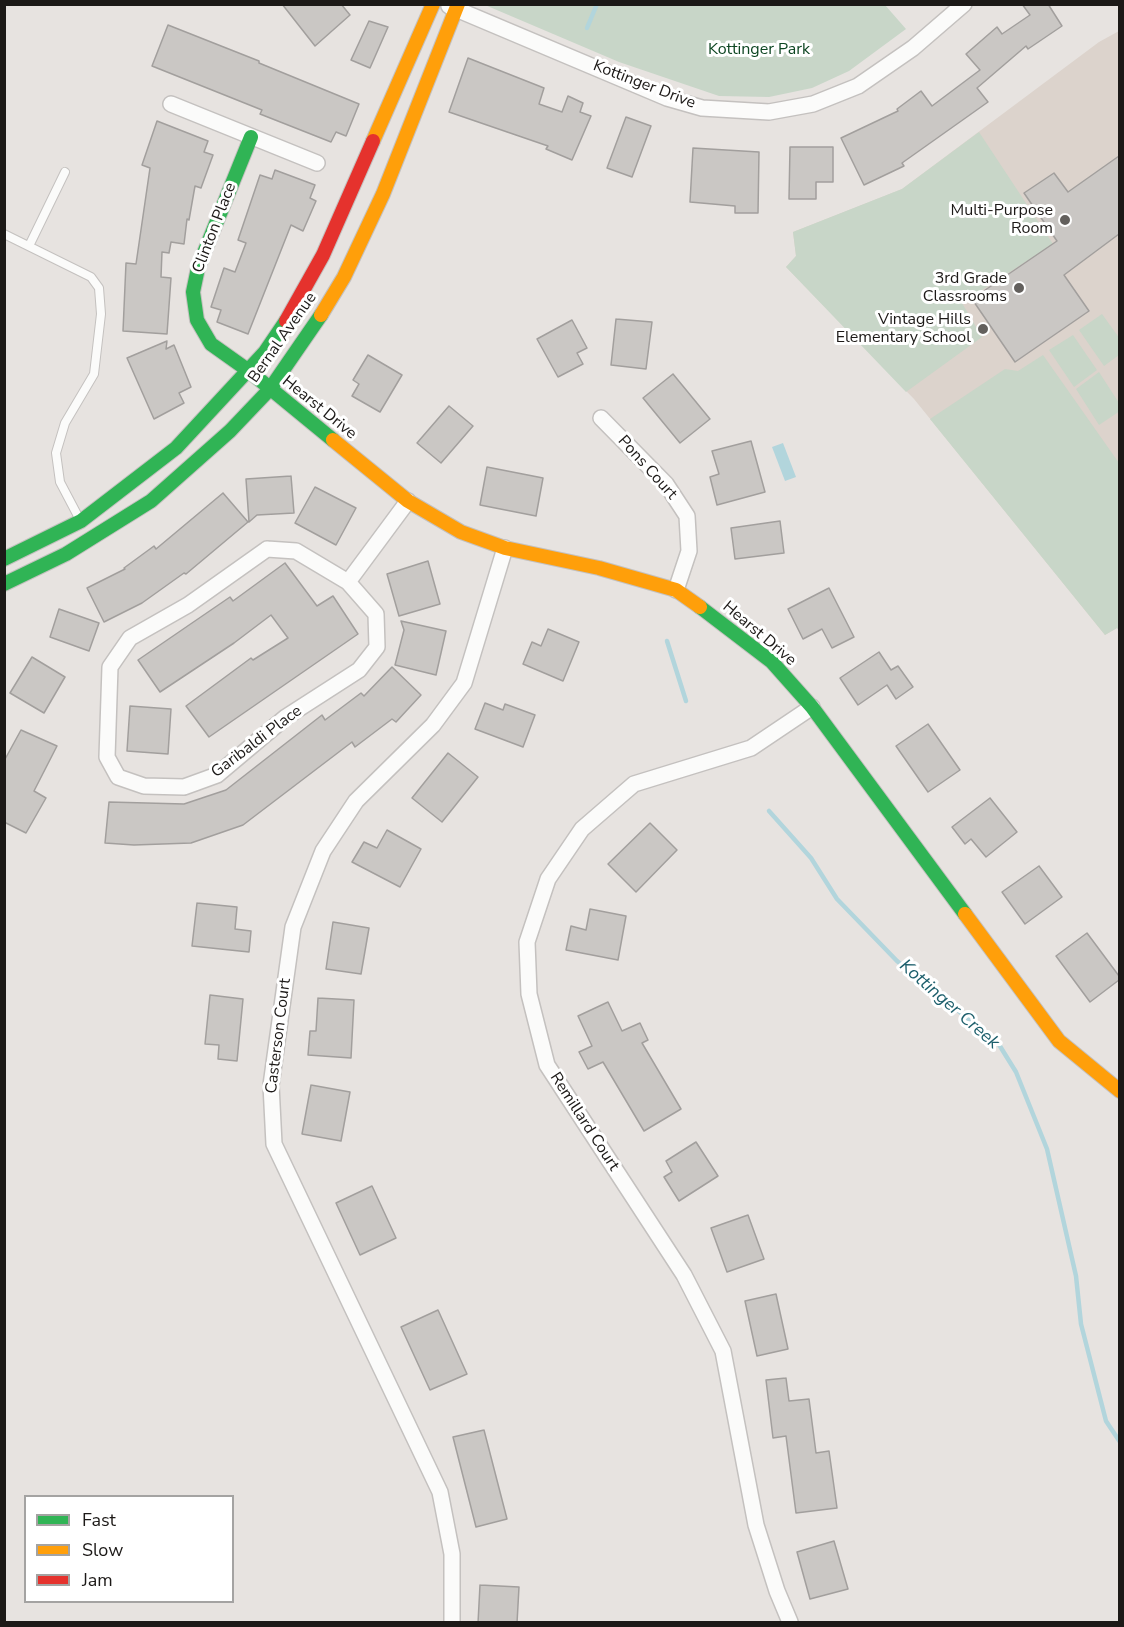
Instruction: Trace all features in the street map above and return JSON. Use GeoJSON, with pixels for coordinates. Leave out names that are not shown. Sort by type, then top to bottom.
{"type":"FeatureCollection","features":[{"type":"Feature","properties":{"kind":"main road","name":"Bernal Avenue"},"geometry":{"type":"LineString","coordinates":[[4,559],[81,520],[136,481],[176,448],[249,370],[282,330],[323,255],[433,4]]}},
{"type":"Feature","properties":{"kind":"main road","name":"Bernal Avenue"},"geometry":{"type":"LineString","coordinates":[[4,584],[92,539],[150,501],[230,431],[270,389],[308,338],[344,277],[383,194],[454,6]]}},
{"type":"Feature","properties":{"kind":"main road","name":"Clinton Place"},"geometry":{"type":"LineString","coordinates":[[249,370],[211,344],[202,332],[197,320],[193,292],[198,268],[251,136]]}},
{"type":"Feature","properties":{"kind":"main road","name":"Hearst Drive"},"geometry":{"type":"LineString","coordinates":[[249,370],[408,501],[461,532],[505,548],[599,568],[676,590],[729,627],[772,662],[813,707],[1059,1041],[1119,1090]]}},
{"type":"Feature","properties":{"kind":"street","name":"Kottinger Drive"},"geometry":{"type":"LineString","coordinates":[[454,6],[667,98],[702,108],[770,112],[813,104],[858,86],[913,48],[964,4]]}},
{"type":"Feature","properties":{"kind":"street"},"geometry":{"type":"LineString","coordinates":[[171,104],[317,163]]}},
{"type":"Feature","properties":{"kind":"street","name":"Pons Court"},"geometry":{"type":"LineString","coordinates":[[601,418],[666,484],[687,516],[689,552],[676,590]]}},
{"type":"Feature","properties":{"kind":"street"},"geometry":{"type":"LineString","coordinates":[[348,582],[408,501]]}},
{"type":"Feature","properties":{"kind":"street","name":"Casterson Court"},"geometry":{"type":"LineString","coordinates":[[452,1623],[452,1554],[440,1492],[274,1144],[271,1085],[293,927],[323,850],[356,801],[433,725],[464,682],[505,548]]}},
{"type":"Feature","properties":{"kind":"street","name":"Garibaldi Place"},"geometry":{"type":"LineString","coordinates":[[267,549],[296,551],[348,582],[376,614],[377,647],[359,670],[286,717],[217,775],[184,787],[144,786],[118,777],[107,757],[110,667],[130,638],[188,605],[267,549]]}},
{"type":"Feature","properties":{"kind":"street","name":"Remillard Court"},"geometry":{"type":"LineString","coordinates":[[790,1623],[756,1525],[723,1351],[684,1275],[548,1065],[529,994],[527,942],[548,879],[554,870],[582,829],[634,784],[751,748],[813,707]]}},
{"type":"Feature","properties":{"kind":"lane"},"geometry":{"type":"LineString","coordinates":[[29,246],[65,172]]}},
{"type":"Feature","properties":{"kind":"lane"},"geometry":{"type":"LineString","coordinates":[[4,234],[91,277],[99,288],[101,314],[94,374],[65,423],[56,453],[60,482],[92,539]]}},
{"type":"Feature","properties":{"kind":"shaded area","name":"Vintage Hills Elementary School"},"geometry":{"type":"Polygon","coordinates":[[[1119,31],[1119,630],[1117,628],[1105,635],[914,399],[786,267],[796,256],[793,232],[902,189],[1099,42],[1119,31]]]}},
{"type":"Feature","properties":{"kind":"green space","name":"Kottinger Park"},"geometry":{"type":"Polygon","coordinates":[[[485,5],[885,5],[906,29],[849,71],[812,88],[769,97],[719,96],[619,62],[485,5]]]}},
{"type":"Feature","properties":{"kind":"green space"},"geometry":{"type":"Polygon","coordinates":[[[979,132],[1053,244],[962,303],[982,337],[906,392],[786,267],[796,256],[793,232],[902,189],[979,132]]]}},
{"type":"Feature","properties":{"kind":"green space"},"geometry":{"type":"Polygon","coordinates":[[[1102,314],[1120,339],[1119,355],[1104,366],[1079,330],[1102,314]]]}},
{"type":"Feature","properties":{"kind":"green space"},"geometry":{"type":"Polygon","coordinates":[[[1073,335],[1097,370],[1074,387],[1049,350],[1073,335]]]}},
{"type":"Feature","properties":{"kind":"green space"},"geometry":{"type":"Polygon","coordinates":[[[1043,355],[1119,463],[1119,630],[1117,628],[1105,635],[930,419],[1005,369],[1018,371],[1043,355]]]}},
{"type":"Feature","properties":{"kind":"green space"},"geometry":{"type":"Polygon","coordinates":[[[1099,372],[1119,403],[1120,411],[1099,425],[1076,389],[1099,372]]]}},
{"type":"Feature","properties":{"kind":"water"},"geometry":{"type":"Polygon","coordinates":[[[783,443],[796,477],[785,481],[772,447],[783,443]]]}},
{"type":"Feature","properties":{"kind":"building"},"geometry":{"type":"Polygon","coordinates":[[[282,4],[341,4],[350,15],[315,46],[282,4]]]}},
{"type":"Feature","properties":{"kind":"building"},"geometry":{"type":"Polygon","coordinates":[[[1022,4],[1048,4],[1062,26],[1028,49],[1026,46],[977,88],[988,102],[902,163],[904,166],[864,185],[841,138],[898,111],[897,109],[921,91],[932,106],[980,70],[966,54],[997,27],[1002,34],[1030,15],[1022,4]]]}},
{"type":"Feature","properties":{"kind":"building"},"geometry":{"type":"Polygon","coordinates":[[[369,21],[388,27],[370,68],[351,60],[369,21]]]}},
{"type":"Feature","properties":{"kind":"building"},"geometry":{"type":"Polygon","coordinates":[[[168,25],[359,104],[346,136],[336,132],[331,142],[260,114],[262,110],[152,66],[168,25]]]}},
{"type":"Feature","properties":{"kind":"building"},"geometry":{"type":"Polygon","coordinates":[[[468,58],[544,88],[539,104],[562,112],[568,96],[583,103],[580,112],[591,116],[572,160],[546,149],[548,146],[449,112],[468,58]]]}},
{"type":"Feature","properties":{"kind":"building"},"geometry":{"type":"Polygon","coordinates":[[[626,117],[651,126],[632,177],[607,168],[626,117]]]}},
{"type":"Feature","properties":{"kind":"building"},"geometry":{"type":"Polygon","coordinates":[[[157,121],[208,141],[204,152],[213,155],[201,188],[195,186],[184,244],[171,242],[169,253],[162,252],[161,277],[171,278],[167,334],[123,331],[126,263],[136,264],[150,168],[142,165],[157,121]]]}},
{"type":"Feature","properties":{"kind":"building"},"geometry":{"type":"Polygon","coordinates":[[[790,147],[833,147],[833,182],[816,182],[816,199],[789,199],[790,147]]]}},
{"type":"Feature","properties":{"kind":"building"},"geometry":{"type":"Polygon","coordinates":[[[693,148],[759,152],[758,213],[735,213],[735,206],[690,202],[693,148]]]}},
{"type":"Feature","properties":{"kind":"building"},"geometry":{"type":"Polygon","coordinates":[[[1119,156],[1119,234],[1064,275],[1089,311],[1015,362],[972,299],[1057,241],[1024,193],[1054,173],[1068,192],[1119,156]]]}},
{"type":"Feature","properties":{"kind":"building"},"geometry":{"type":"Polygon","coordinates":[[[275,170],[315,185],[310,198],[316,201],[303,231],[291,225],[248,334],[217,322],[221,310],[211,307],[224,268],[235,272],[246,243],[238,240],[260,175],[272,179],[275,170]]]}},
{"type":"Feature","properties":{"kind":"building"},"geometry":{"type":"Polygon","coordinates":[[[616,319],[652,322],[646,369],[611,365],[616,319]]]}},
{"type":"Feature","properties":{"kind":"building"},"geometry":{"type":"Polygon","coordinates":[[[572,320],[587,348],[577,353],[583,364],[558,377],[537,339],[572,320]]]}},
{"type":"Feature","properties":{"kind":"building"},"geometry":{"type":"Polygon","coordinates":[[[167,341],[166,349],[174,345],[191,387],[179,393],[184,403],[154,419],[127,358],[167,341]]]}},
{"type":"Feature","properties":{"kind":"building"},"geometry":{"type":"Polygon","coordinates":[[[368,355],[402,375],[380,412],[352,396],[359,384],[353,380],[368,355]]]}},
{"type":"Feature","properties":{"kind":"building"},"geometry":{"type":"Polygon","coordinates":[[[673,374],[710,419],[680,443],[643,398],[673,374]]]}},
{"type":"Feature","properties":{"kind":"building"},"geometry":{"type":"Polygon","coordinates":[[[449,406],[473,426],[441,463],[417,443],[449,406]]]}},
{"type":"Feature","properties":{"kind":"building"},"geometry":{"type":"Polygon","coordinates":[[[751,441],[765,492],[717,505],[710,477],[719,474],[712,451],[751,441]]]}},
{"type":"Feature","properties":{"kind":"building"},"geometry":{"type":"Polygon","coordinates":[[[487,467],[543,478],[536,516],[480,505],[487,467]]]}},
{"type":"Feature","properties":{"kind":"building"},"geometry":{"type":"Polygon","coordinates":[[[291,476],[294,513],[257,515],[249,522],[246,479],[291,476]]]}},
{"type":"Feature","properties":{"kind":"building"},"geometry":{"type":"Polygon","coordinates":[[[315,487],[356,508],[336,545],[295,523],[315,487]]]}},
{"type":"Feature","properties":{"kind":"building"},"geometry":{"type":"Polygon","coordinates":[[[223,493],[248,522],[186,574],[184,573],[142,603],[104,622],[87,588],[125,569],[154,546],[156,549],[223,493]]]}},
{"type":"Feature","properties":{"kind":"building"},"geometry":{"type":"Polygon","coordinates":[[[780,521],[784,553],[735,559],[731,528],[780,521]]]}},
{"type":"Feature","properties":{"kind":"building"},"geometry":{"type":"Polygon","coordinates":[[[428,561],[440,604],[399,616],[387,574],[428,561]]]}},
{"type":"Feature","properties":{"kind":"building"},"geometry":{"type":"Polygon","coordinates":[[[285,563],[317,606],[333,596],[358,634],[209,737],[186,706],[251,658],[253,660],[288,638],[271,615],[234,643],[160,692],[138,660],[230,597],[233,601],[285,563]]]}},
{"type":"Feature","properties":{"kind":"building"},"geometry":{"type":"Polygon","coordinates":[[[829,588],[854,637],[832,648],[822,629],[803,639],[788,609],[829,588]]]}},
{"type":"Feature","properties":{"kind":"building"},"geometry":{"type":"Polygon","coordinates":[[[59,609],[99,623],[89,651],[50,637],[59,609]]]}},
{"type":"Feature","properties":{"kind":"building"},"geometry":{"type":"Polygon","coordinates":[[[401,621],[446,631],[436,675],[395,665],[404,630],[401,621]]]}},
{"type":"Feature","properties":{"kind":"building"},"geometry":{"type":"Polygon","coordinates":[[[548,629],[579,642],[563,681],[523,664],[532,642],[541,646],[548,629]]]}},
{"type":"Feature","properties":{"kind":"building"},"geometry":{"type":"Polygon","coordinates":[[[879,652],[891,670],[898,666],[913,687],[896,699],[887,685],[858,705],[840,678],[879,652]]]}},
{"type":"Feature","properties":{"kind":"building"},"geometry":{"type":"Polygon","coordinates":[[[32,657],[65,677],[44,713],[10,693],[32,657]]]}},
{"type":"Feature","properties":{"kind":"building"},"geometry":{"type":"Polygon","coordinates":[[[392,667],[421,695],[396,722],[392,719],[355,747],[352,742],[243,825],[191,843],[134,845],[105,843],[109,802],[184,804],[226,790],[322,715],[325,720],[361,693],[364,696],[392,667]]]}},
{"type":"Feature","properties":{"kind":"building"},"geometry":{"type":"Polygon","coordinates":[[[485,703],[503,710],[505,704],[535,715],[523,747],[475,729],[485,703]]]}},
{"type":"Feature","properties":{"kind":"building"},"geometry":{"type":"Polygon","coordinates":[[[130,706],[171,709],[168,754],[127,751],[130,706]]]}},
{"type":"Feature","properties":{"kind":"building"},"geometry":{"type":"Polygon","coordinates":[[[928,724],[960,770],[928,792],[896,746],[928,724]]]}},
{"type":"Feature","properties":{"kind":"building"},"geometry":{"type":"Polygon","coordinates":[[[21,730],[57,746],[34,791],[46,798],[26,833],[4,822],[4,761],[21,730]]]}},
{"type":"Feature","properties":{"kind":"building"},"geometry":{"type":"Polygon","coordinates":[[[448,753],[478,777],[442,822],[412,798],[448,753]]]}},
{"type":"Feature","properties":{"kind":"building"},"geometry":{"type":"Polygon","coordinates":[[[990,798],[1017,832],[986,857],[971,839],[965,844],[952,827],[990,798]]]}},
{"type":"Feature","properties":{"kind":"building"},"geometry":{"type":"Polygon","coordinates":[[[650,823],[677,850],[636,892],[608,864],[650,823]]]}},
{"type":"Feature","properties":{"kind":"building"},"geometry":{"type":"Polygon","coordinates":[[[387,830],[421,849],[400,887],[352,862],[364,842],[377,848],[387,830]]]}},
{"type":"Feature","properties":{"kind":"building"},"geometry":{"type":"Polygon","coordinates":[[[1039,866],[1062,897],[1025,924],[1002,892],[1039,866]]]}},
{"type":"Feature","properties":{"kind":"building"},"geometry":{"type":"Polygon","coordinates":[[[197,903],[237,907],[235,929],[251,931],[249,952],[192,946],[197,903]]]}},
{"type":"Feature","properties":{"kind":"building"},"geometry":{"type":"Polygon","coordinates":[[[590,909],[626,916],[618,960],[566,950],[571,926],[586,930],[590,909]]]}},
{"type":"Feature","properties":{"kind":"building"},"geometry":{"type":"Polygon","coordinates":[[[333,922],[369,928],[361,974],[326,969],[333,922]]]}},
{"type":"Feature","properties":{"kind":"building"},"geometry":{"type":"Polygon","coordinates":[[[1087,933],[1119,976],[1119,980],[1090,1002],[1056,956],[1087,933]]]}},
{"type":"Feature","properties":{"kind":"building"},"geometry":{"type":"Polygon","coordinates":[[[210,995],[243,999],[237,1061],[218,1059],[219,1045],[205,1044],[210,995]]]}},
{"type":"Feature","properties":{"kind":"building"},"geometry":{"type":"Polygon","coordinates":[[[318,998],[354,1000],[351,1058],[308,1055],[310,1031],[316,1031],[318,998]]]}},
{"type":"Feature","properties":{"kind":"building"},"geometry":{"type":"Polygon","coordinates":[[[608,1002],[622,1031],[640,1023],[648,1040],[642,1043],[681,1109],[644,1131],[603,1062],[588,1069],[579,1052],[592,1046],[578,1016],[608,1002]]]}},
{"type":"Feature","properties":{"kind":"building"},"geometry":{"type":"Polygon","coordinates":[[[311,1085],[350,1092],[341,1141],[302,1134],[311,1085]]]}},
{"type":"Feature","properties":{"kind":"building"},"geometry":{"type":"Polygon","coordinates":[[[696,1142],[718,1176],[679,1201],[664,1177],[672,1172],[666,1161],[696,1142]]]}},
{"type":"Feature","properties":{"kind":"building"},"geometry":{"type":"Polygon","coordinates":[[[372,1186],[396,1238],[360,1255],[336,1203],[372,1186]]]}},
{"type":"Feature","properties":{"kind":"building"},"geometry":{"type":"Polygon","coordinates":[[[748,1215],[764,1259],[727,1272],[711,1228],[748,1215]]]}},
{"type":"Feature","properties":{"kind":"building"},"geometry":{"type":"Polygon","coordinates":[[[776,1294],[788,1349],[757,1356],[745,1301],[776,1294]]]}},
{"type":"Feature","properties":{"kind":"building"},"geometry":{"type":"Polygon","coordinates":[[[438,1310],[467,1374],[430,1390],[401,1327],[438,1310]]]}},
{"type":"Feature","properties":{"kind":"building"},"geometry":{"type":"Polygon","coordinates":[[[786,1378],[789,1401],[809,1399],[816,1453],[829,1451],[837,1508],[796,1513],[786,1436],[773,1438],[766,1380],[786,1378]]]}},
{"type":"Feature","properties":{"kind":"building"},"geometry":{"type":"Polygon","coordinates":[[[484,1430],[507,1519],[476,1527],[453,1437],[484,1430]]]}},
{"type":"Feature","properties":{"kind":"building"},"geometry":{"type":"Polygon","coordinates":[[[834,1541],[848,1589],[810,1599],[797,1552],[834,1541]]]}},
{"type":"Feature","properties":{"kind":"building"},"geometry":{"type":"Polygon","coordinates":[[[480,1585],[519,1587],[517,1623],[478,1623],[480,1585]]]}},
{"type":"Feature","properties":{"kind":"waterway","name":"Kottinger Creek"},"geometry":{"type":"LineString","coordinates":[[587,28],[597,4]]}},
{"type":"Feature","properties":{"kind":"waterway","name":"Kottinger Creek"},"geometry":{"type":"LineString","coordinates":[[667,641],[686,701]]}},
{"type":"Feature","properties":{"kind":"waterway","name":"Kottinger Creek"},"geometry":{"type":"LineString","coordinates":[[769,811],[811,858],[837,899],[897,961],[998,1043],[1016,1072],[1047,1149],[1076,1276],[1081,1324],[1106,1421],[1120,1442]]}},
{"type":"Feature","properties":{"kind":"traffic: fast"},"geometry":{"type":"LineString","coordinates":[[251,137],[198,268],[193,292],[197,320],[211,344],[249,371],[333,440]]}},
{"type":"Feature","properties":{"kind":"traffic: fast"},"geometry":{"type":"LineString","coordinates":[[4,584],[66,554],[151,501],[230,431],[270,389],[321,315]]}},
{"type":"Feature","properties":{"kind":"traffic: fast"},"geometry":{"type":"LineString","coordinates":[[4,559],[81,521],[176,448],[265,352],[286,321]]}},
{"type":"Feature","properties":{"kind":"traffic: fast"},"geometry":{"type":"LineString","coordinates":[[700,607],[772,662],[812,707],[965,914]]}},
{"type":"Feature","properties":{"kind":"traffic: slow"},"geometry":{"type":"LineString","coordinates":[[373,141],[433,4]]}},
{"type":"Feature","properties":{"kind":"traffic: slow"},"geometry":{"type":"LineString","coordinates":[[321,315],[344,277],[383,194],[458,4]]}},
{"type":"Feature","properties":{"kind":"traffic: slow"},"geometry":{"type":"LineString","coordinates":[[333,440],[408,501],[461,532],[505,548],[599,568],[676,590],[700,607]]}},
{"type":"Feature","properties":{"kind":"traffic: slow"},"geometry":{"type":"LineString","coordinates":[[965,914],[1059,1041],[1120,1091]]}},
{"type":"Feature","properties":{"kind":"traffic: jam"},"geometry":{"type":"LineString","coordinates":[[286,321],[323,255],[373,141]]}},
{"type":"Feature","properties":{"kind":"place","name":"Multi-Purpose Room"},"geometry":{"type":"Point","coordinates":[1065,220]}},
{"type":"Feature","properties":{"kind":"place","name":"3rd Grade Classrooms"},"geometry":{"type":"Point","coordinates":[1019,288]}},
{"type":"Feature","properties":{"kind":"place","name":"Vintage Hills Elementary School"},"geometry":{"type":"Point","coordinates":[983,329]}}]}
